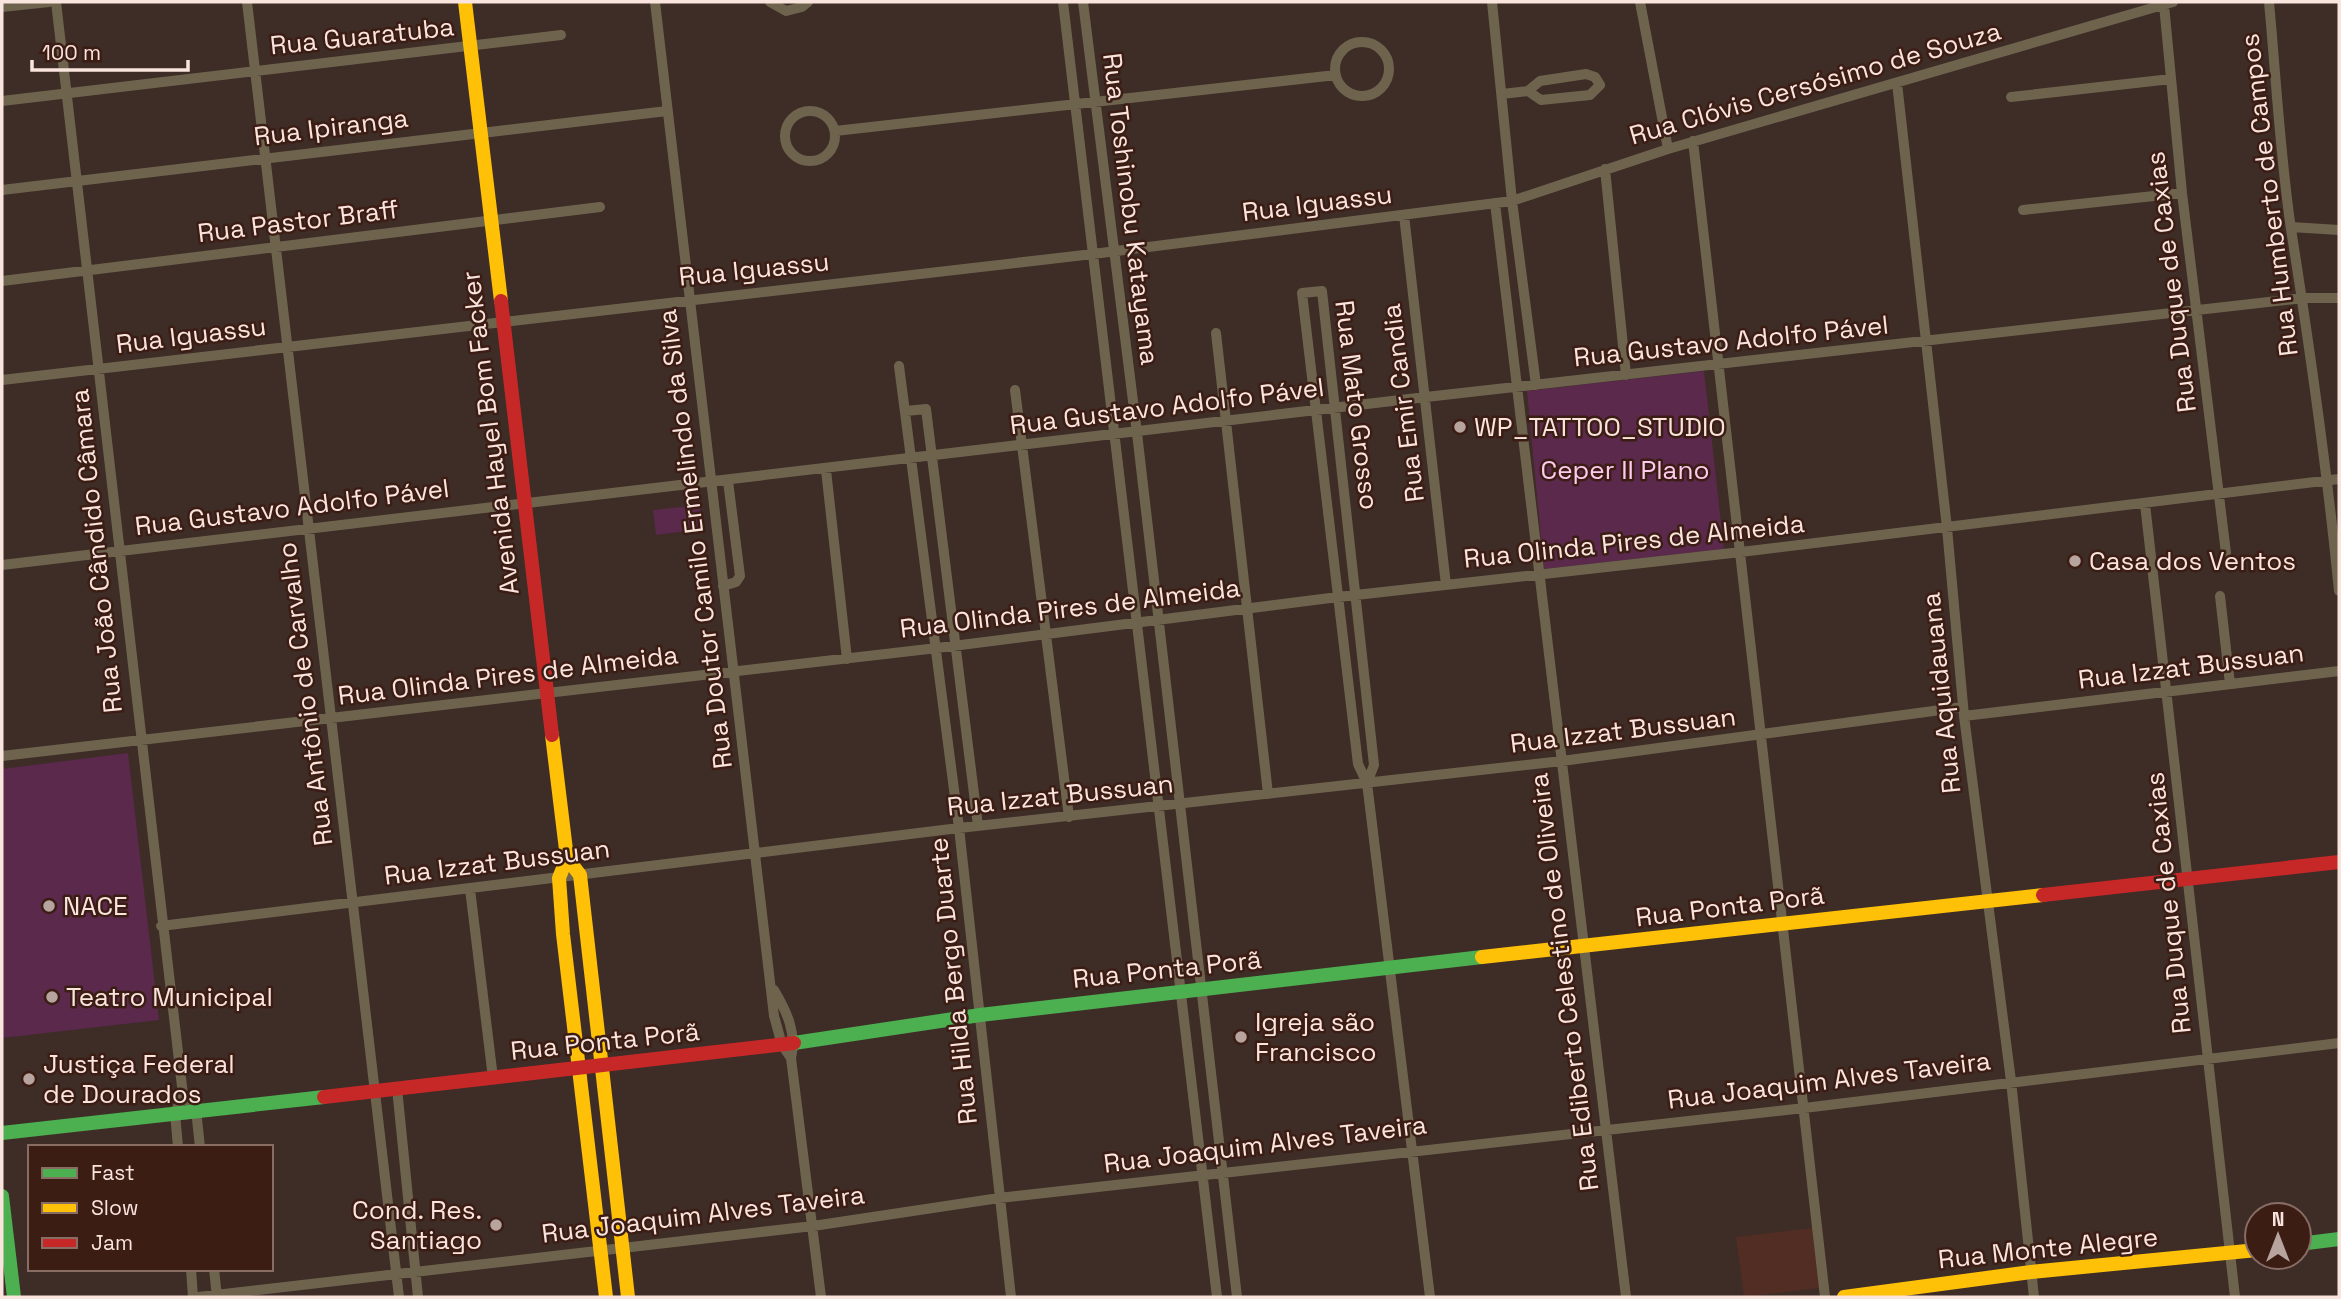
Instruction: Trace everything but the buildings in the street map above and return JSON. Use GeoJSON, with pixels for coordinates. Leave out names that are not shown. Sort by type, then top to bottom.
{"type":"FeatureCollection","features":[{"type":"Feature","properties":{"kind":"street"},"geometry":{"type":"LineString","coordinates":[[2,7],[49,2]]}},
{"type":"Feature","properties":{"kind":"street","name":"Rua João Cândido Câmara"},"geometry":{"type":"LineString","coordinates":[[56,2],[161,926],[183,1095]]}},
{"type":"Feature","properties":{"kind":"street","name":"Rua Antônio de Carvalho"},"geometry":{"type":"LineString","coordinates":[[247,2],[278,248],[330,720],[399,1297]]}},
{"type":"Feature","properties":{"kind":"street","name":"Avenida Hayel Bom Facker"},"geometry":{"type":"LineString","coordinates":[[465,2],[567,858],[579,875]]}},
{"type":"Feature","properties":{"kind":"street","name":"Rua Doutor Camilo Ermelindo da Silva"},"geometry":{"type":"LineString","coordinates":[[655,2],[755,854],[773,988],[787,1012],[789,1049],[821,1297]]}},
{"type":"Feature","properties":{"kind":"street"},"geometry":{"type":"LineString","coordinates":[[770,2],[786,11],[794,10],[808,2]]}},
{"type":"Feature","properties":{"kind":"street","name":"Rua Toshinobu Katayama"},"geometry":{"type":"LineString","coordinates":[[1063,2],[1217,1297]]}},
{"type":"Feature","properties":{"kind":"street","name":"Rua Toshinobu Katayama"},"geometry":{"type":"LineString","coordinates":[[1083,2],[1137,433],[1237,1297]]}},
{"type":"Feature","properties":{"kind":"street"},"geometry":{"type":"LineString","coordinates":[[1492,2],[1512,201],[1536,385]]}},
{"type":"Feature","properties":{"kind":"street"},"geometry":{"type":"LineString","coordinates":[[1640,2],[1668,149]]}},
{"type":"Feature","properties":{"kind":"street","name":"Rua Humberto de Campos"},"geometry":{"type":"LineString","coordinates":[[2269,2],[2291,227],[2334,479],[2339,591]]}},
{"type":"Feature","properties":{"kind":"street","name":"Rua Clóvis Cersósimo de Souza"},"geometry":{"type":"LineString","coordinates":[[1512,201],[1668,149],[2169,3]]}},
{"type":"Feature","properties":{"kind":"street","name":"Rua Duque de Caxias"},"geometry":{"type":"LineString","coordinates":[[2169,3],[2171,79],[2182,193],[2226,553]]}},
{"type":"Feature","properties":{"kind":"street","name":"Rua Guaratuba"},"geometry":{"type":"LineString","coordinates":[[2,102],[561,35]]}},
{"type":"Feature","properties":{"kind":"street"},"geometry":{"type":"LineString","coordinates":[[1364,42],[1380,48],[1389,63],[1389,72],[1381,89],[1364,96],[1346,91],[1336,75],[1337,59],[1348,46],[1356,43],[1364,42]]}},
{"type":"Feature","properties":{"kind":"street"},"geometry":{"type":"LineString","coordinates":[[1502,94],[1528,91],[1540,81],[1587,74],[1595,77],[1600,85],[1590,95],[1541,100],[1528,91]]}},
{"type":"Feature","properties":{"kind":"street"},"geometry":{"type":"LineString","coordinates":[[835,131],[1336,75]]}},
{"type":"Feature","properties":{"kind":"street"},"geometry":{"type":"LineString","coordinates":[[2011,97],[2171,79]]}},
{"type":"Feature","properties":{"kind":"street","name":"Rua Aquidauana"},"geometry":{"type":"LineString","coordinates":[[1897,83],[1947,528],[1964,712],[2011,1081],[2034,1297]]}},
{"type":"Feature","properties":{"kind":"street","name":"Rua Ipiranga"},"geometry":{"type":"LineString","coordinates":[[2,190],[667,111]]}},
{"type":"Feature","properties":{"kind":"street"},"geometry":{"type":"LineString","coordinates":[[801,112],[818,112],[831,123],[835,131],[833,147],[821,159],[814,161],[798,159],[786,147],[784,139],[788,123],[801,112]]}},
{"type":"Feature","properties":{"kind":"street"},"geometry":{"type":"LineString","coordinates":[[1693,142],[1825,1297]]}},
{"type":"Feature","properties":{"kind":"street"},"geometry":{"type":"LineString","coordinates":[[1605,169],[1626,375]]}},
{"type":"Feature","properties":{"kind":"street"},"geometry":{"type":"LineString","coordinates":[[2023,210],[2182,193]]}},
{"type":"Feature","properties":{"kind":"street","name":"Rua Iguassu"},"geometry":{"type":"LineString","coordinates":[[2,380],[503,320],[1093,254],[1512,201]]}},
{"type":"Feature","properties":{"kind":"street","name":"Rua Ediberto Celestino de Oliveira"},"geometry":{"type":"LineString","coordinates":[[1495,203],[1603,1128],[1626,1297]]}},
{"type":"Feature","properties":{"kind":"street","name":"Rua Pastor Braff"},"geometry":{"type":"LineString","coordinates":[[2,281],[600,207]]}},
{"type":"Feature","properties":{"kind":"street","name":"Rua Emir Candia"},"geometry":{"type":"LineString","coordinates":[[1404,215],[1446,585]]}},
{"type":"Feature","properties":{"kind":"street"},"geometry":{"type":"LineString","coordinates":[[2291,227],[2339,230]]}},
{"type":"Feature","properties":{"kind":"street","name":"Rua Mato Grosso"},"geometry":{"type":"LineString","coordinates":[[1367,783],[1374,765],[1337,408],[1322,291],[1302,293],[1358,764],[1367,783],[1430,1297]]}},
{"type":"Feature","properties":{"kind":"street","name":"Rua Gustavo Adolfo Pável"},"geometry":{"type":"LineString","coordinates":[[2,565],[1023,447],[1426,397],[2304,298],[2339,298]]}},
{"type":"Feature","properties":{"kind":"street"},"geometry":{"type":"LineString","coordinates":[[1216,333],[1268,794]]}},
{"type":"Feature","properties":{"kind":"street"},"geometry":{"type":"LineString","coordinates":[[1104,345],[1125,343]]}},
{"type":"Feature","properties":{"kind":"street","name":"Rua Hilda Bergo Duarte"},"geometry":{"type":"LineString","coordinates":[[899,366],[959,828],[1011,1297]]}},
{"type":"Feature","properties":{"kind":"street"},"geometry":{"type":"LineString","coordinates":[[1015,390],[1048,634],[1069,817]]}},
{"type":"Feature","properties":{"kind":"street","name":"Rua Hilda Bergo Duarte"},"geometry":{"type":"LineString","coordinates":[[906,411],[926,409],[978,826]]}},
{"type":"Feature","properties":{"kind":"street"},"geometry":{"type":"LineString","coordinates":[[826,470],[847,659]]}},
{"type":"Feature","properties":{"kind":"street","name":"Rua Olinda Pires de Almeida"},"geometry":{"type":"LineString","coordinates":[[2,756],[330,720],[546,691],[847,659],[1338,597],[1947,528],[2334,479]]}},
{"type":"Feature","properties":{"kind":"street"},"geometry":{"type":"LineString","coordinates":[[723,586],[736,582],[740,576],[728,481]]}},
{"type":"Feature","properties":{"kind":"street","name":"Rua Duque de Caxias"},"geometry":{"type":"LineString","coordinates":[[2145,504],[2235,1297]]}},
{"type":"Feature","properties":{"kind":"street"},"geometry":{"type":"LineString","coordinates":[[2220,596],[2230,684]]}},
{"type":"Feature","properties":{"kind":"street","name":"Rua Izzat Bussuan"},"geometry":{"type":"LineString","coordinates":[[161,926],[959,828],[2339,671]]}},
{"type":"Feature","properties":{"kind":"street","name":"Avenida Hayel Bom Facker"},"geometry":{"type":"LineString","coordinates":[[559,878],[567,858]]}},
{"type":"Feature","properties":{"kind":"street","name":"Rua Ponta Porã"},"geometry":{"type":"LineString","coordinates":[[2,1133],[602,1065],[789,1049],[980,1015],[2339,862]]}},
{"type":"Feature","properties":{"kind":"street"},"geometry":{"type":"LineString","coordinates":[[579,875],[628,1297]]}},
{"type":"Feature","properties":{"kind":"street"},"geometry":{"type":"LineString","coordinates":[[559,878],[606,1297]]}},
{"type":"Feature","properties":{"kind":"street"},"geometry":{"type":"LineString","coordinates":[[470,889],[493,1078]]}},
{"type":"Feature","properties":{"kind":"street","name":"Rua Joaquim Alves Taveira"},"geometry":{"type":"LineString","coordinates":[[196,1297],[813,1226],[999,1198],[1603,1128],[1804,1108],[2339,1043]]}},
{"type":"Feature","properties":{"kind":"street"},"geometry":{"type":"LineString","coordinates":[[397,1088],[418,1297]]}},
{"type":"Feature","properties":{"kind":"street"},"geometry":{"type":"LineString","coordinates":[[178,1145],[175,1113],[183,1095],[196,1110],[200,1145]]}},
{"type":"Feature","properties":{"kind":"street"},"geometry":{"type":"LineString","coordinates":[[2,1196],[14,1297]]}},
{"type":"Feature","properties":{"kind":"street"},"geometry":{"type":"LineString","coordinates":[[2313,1242],[2339,1239]]}},
{"type":"Feature","properties":{"kind":"street","name":"Rua Monte Alegre"},"geometry":{"type":"LineString","coordinates":[[1844,1297],[2031,1272],[2243,1252]]}},
{"type":"Feature","properties":{"kind":"street"},"geometry":{"type":"LineString","coordinates":[[191,1271],[196,1297]]}},
{"type":"Feature","properties":{"kind":"street"},"geometry":{"type":"LineString","coordinates":[[214,1271],[217,1296]]}},
{"type":"Feature","properties":{"kind":"shaded area"},"geometry":{"type":"Polygon","coordinates":[[[1812,1228],[1819,1288],[1744,1297],[1736,1237],[1812,1228]]]}},
{"type":"Feature","properties":{"kind":"green space","name":"Ceper II Plano"},"geometry":{"type":"Polygon","coordinates":[[[1704,371],[1724,549],[1544,569],[1527,391],[1704,371]]]}},
{"type":"Feature","properties":{"kind":"green space"},"geometry":{"type":"Polygon","coordinates":[[[700,505],[702,529],[656,535],[653,510],[700,505]]]}},
{"type":"Feature","properties":{"kind":"green space"},"geometry":{"type":"Polygon","coordinates":[[[128,753],[159,1020],[2,1038],[2,769],[128,753]]]}},
{"type":"Feature","properties":{"kind":"traffic: fast"},"geometry":{"type":"LineString","coordinates":[[794,1043],[980,1015],[1482,957]]}},
{"type":"Feature","properties":{"kind":"traffic: fast"},"geometry":{"type":"LineString","coordinates":[[2,1133],[324,1097]]}},
{"type":"Feature","properties":{"kind":"traffic: fast"},"geometry":{"type":"LineString","coordinates":[[2,1196],[14,1297]]}},
{"type":"Feature","properties":{"kind":"traffic: fast"},"geometry":{"type":"LineString","coordinates":[[2313,1242],[2339,1239]]}},
{"type":"Feature","properties":{"kind":"traffic: slow"},"geometry":{"type":"LineString","coordinates":[[465,2],[501,301]]}},
{"type":"Feature","properties":{"kind":"traffic: slow"},"geometry":{"type":"LineString","coordinates":[[552,735],[567,858],[580,875],[628,1297]]}},
{"type":"Feature","properties":{"kind":"traffic: slow"},"geometry":{"type":"LineString","coordinates":[[567,858],[559,878],[563,934],[606,1297]]}},
{"type":"Feature","properties":{"kind":"traffic: slow"},"geometry":{"type":"LineString","coordinates":[[1482,957],[2043,895]]}},
{"type":"Feature","properties":{"kind":"traffic: slow"},"geometry":{"type":"LineString","coordinates":[[1844,1297],[2031,1272],[2243,1251]]}},
{"type":"Feature","properties":{"kind":"traffic: jam"},"geometry":{"type":"LineString","coordinates":[[501,301],[552,735]]}},
{"type":"Feature","properties":{"kind":"traffic: jam"},"geometry":{"type":"LineString","coordinates":[[2043,895],[2339,862]]}},
{"type":"Feature","properties":{"kind":"traffic: jam"},"geometry":{"type":"LineString","coordinates":[[324,1097],[794,1043]]}},
{"type":"Feature","properties":{"kind":"place","name":"WP_TATTOO_STUDIO"},"geometry":{"type":"Point","coordinates":[1460,427]}},
{"type":"Feature","properties":{"kind":"place","name":"Casa dos Ventos"},"geometry":{"type":"Point","coordinates":[2075,561]}},
{"type":"Feature","properties":{"kind":"place","name":"NACE"},"geometry":{"type":"Point","coordinates":[49,906]}},
{"type":"Feature","properties":{"kind":"place","name":"Teatro Municipal"},"geometry":{"type":"Point","coordinates":[52,997]}},
{"type":"Feature","properties":{"kind":"place","name":"Igreja são Francisco"},"geometry":{"type":"Point","coordinates":[1241,1037]}},
{"type":"Feature","properties":{"kind":"place","name":"Justiça Federal de Dourados"},"geometry":{"type":"Point","coordinates":[29,1079]}},
{"type":"Feature","properties":{"kind":"place","name":"Cond. Res. Santiago"},"geometry":{"type":"Point","coordinates":[496,1225]}}]}
